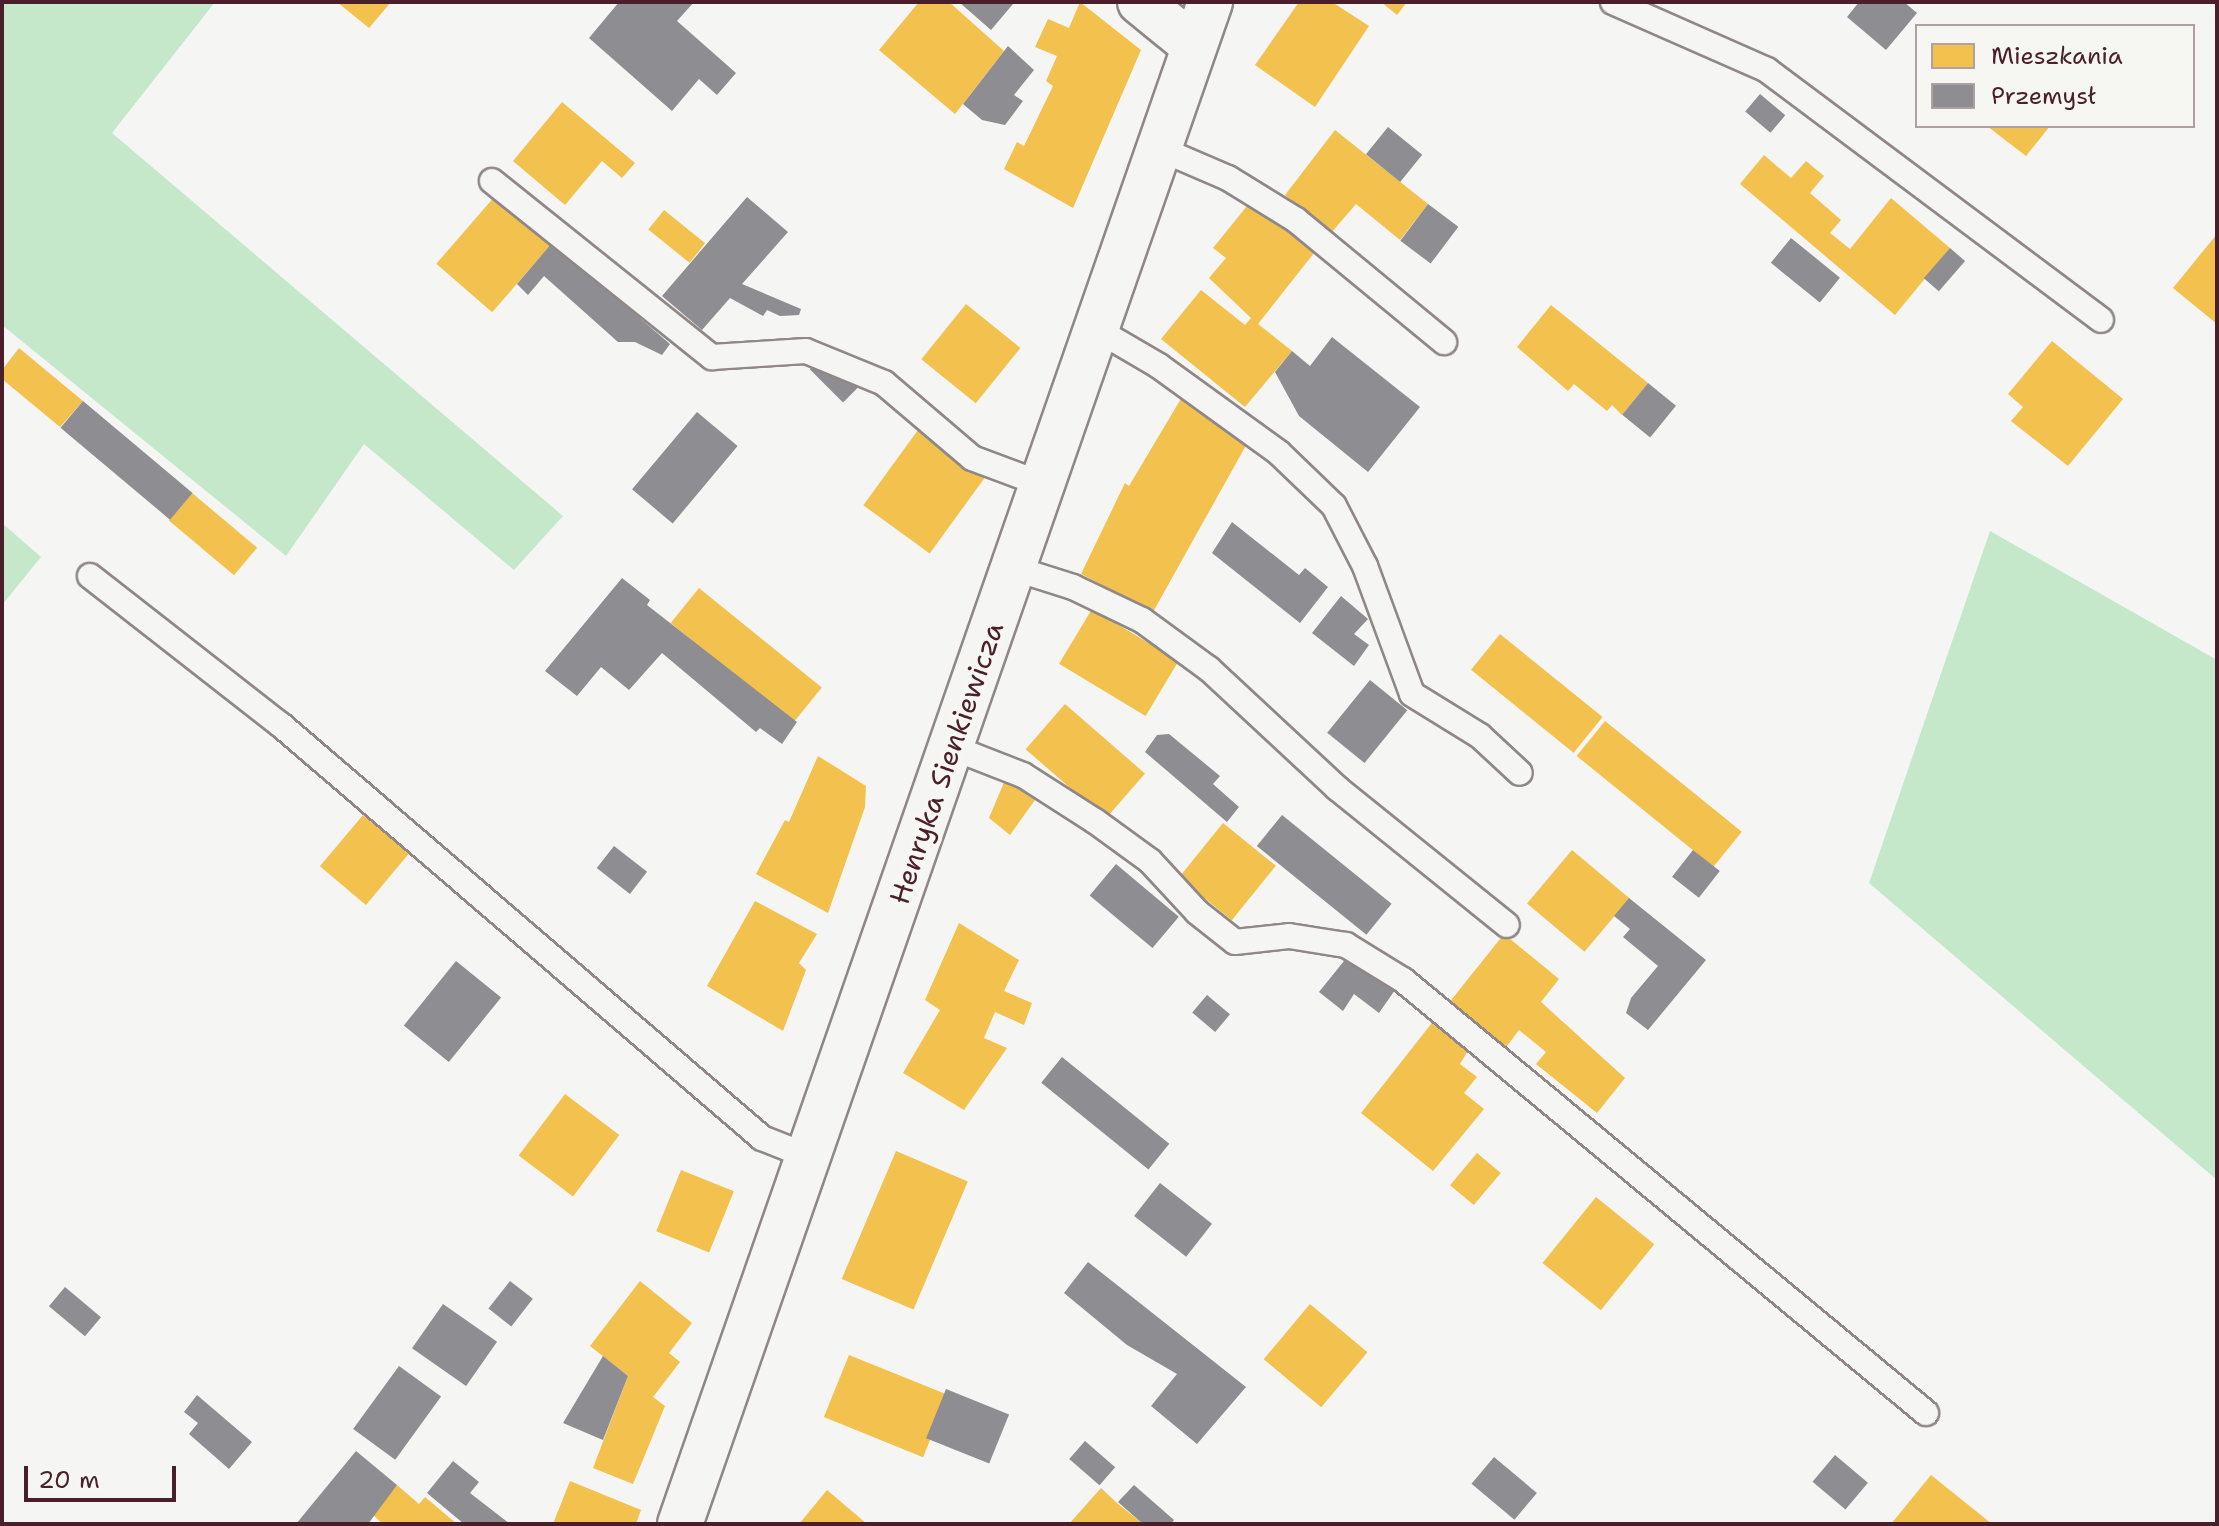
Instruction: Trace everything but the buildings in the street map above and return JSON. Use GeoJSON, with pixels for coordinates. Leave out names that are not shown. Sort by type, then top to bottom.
{"type":"FeatureCollection","features":[{"type":"Feature","properties":{"kind":"street"},"geometry":{"type":"LineString","coordinates":[[1140,2],[1193,45]]}},
{"type":"Feature","properties":{"kind":"street","name":"Henryka Sienkiewicza"},"geometry":{"type":"LineString","coordinates":[[680,1524],[1210,2]]}},
{"type":"Feature","properties":{"kind":"lane"},"geometry":{"type":"LineString","coordinates":[[1613,2],[1767,70],[2101,320]]}},
{"type":"Feature","properties":{"kind":"lane"},"geometry":{"type":"LineString","coordinates":[[1158,148],[1228,178],[1296,220],[1444,342]]}},
{"type":"Feature","properties":{"kind":"lane"},"geometry":{"type":"LineString","coordinates":[[492,181],[712,357],[806,351],[884,383],[972,458],[1042,484]]}},
{"type":"Feature","properties":{"kind":"lane"},"geometry":{"type":"LineString","coordinates":[[1096,329],[1159,366],[1279,453],[1334,506],[1365,566],[1412,694],[1480,736],[1520,773]]}},
{"type":"Feature","properties":{"kind":"lane"},"geometry":{"type":"LineString","coordinates":[[1013,568],[1073,587],[1142,620],[1209,669],[1337,788],[1507,925]]}},
{"type":"Feature","properties":{"kind":"lane"},"geometry":{"type":"LineString","coordinates":[[90,576],[281,725],[762,1138],[810,1157]]}},
{"type":"Feature","properties":{"kind":"lane"},"geometry":{"type":"LineString","coordinates":[[951,747],[1023,775],[1095,821],[1150,861],[1197,912],[1235,942],[1289,936],[1346,945],[1403,980],[1926,1413]]}},
{"type":"Feature","properties":{"kind":"green space"},"geometry":{"type":"Polygon","coordinates":[[[2,2],[215,2],[112,133],[563,516],[514,570],[364,444],[286,556],[2,325],[2,2]]]}},
{"type":"Feature","properties":{"kind":"green space"},"geometry":{"type":"Polygon","coordinates":[[[2,523],[41,557],[2,605],[2,523]]]}},
{"type":"Feature","properties":{"kind":"green space"},"geometry":{"type":"Polygon","coordinates":[[[1990,531],[2217,660],[2217,1180],[1869,883],[1990,531]]]}}]}
